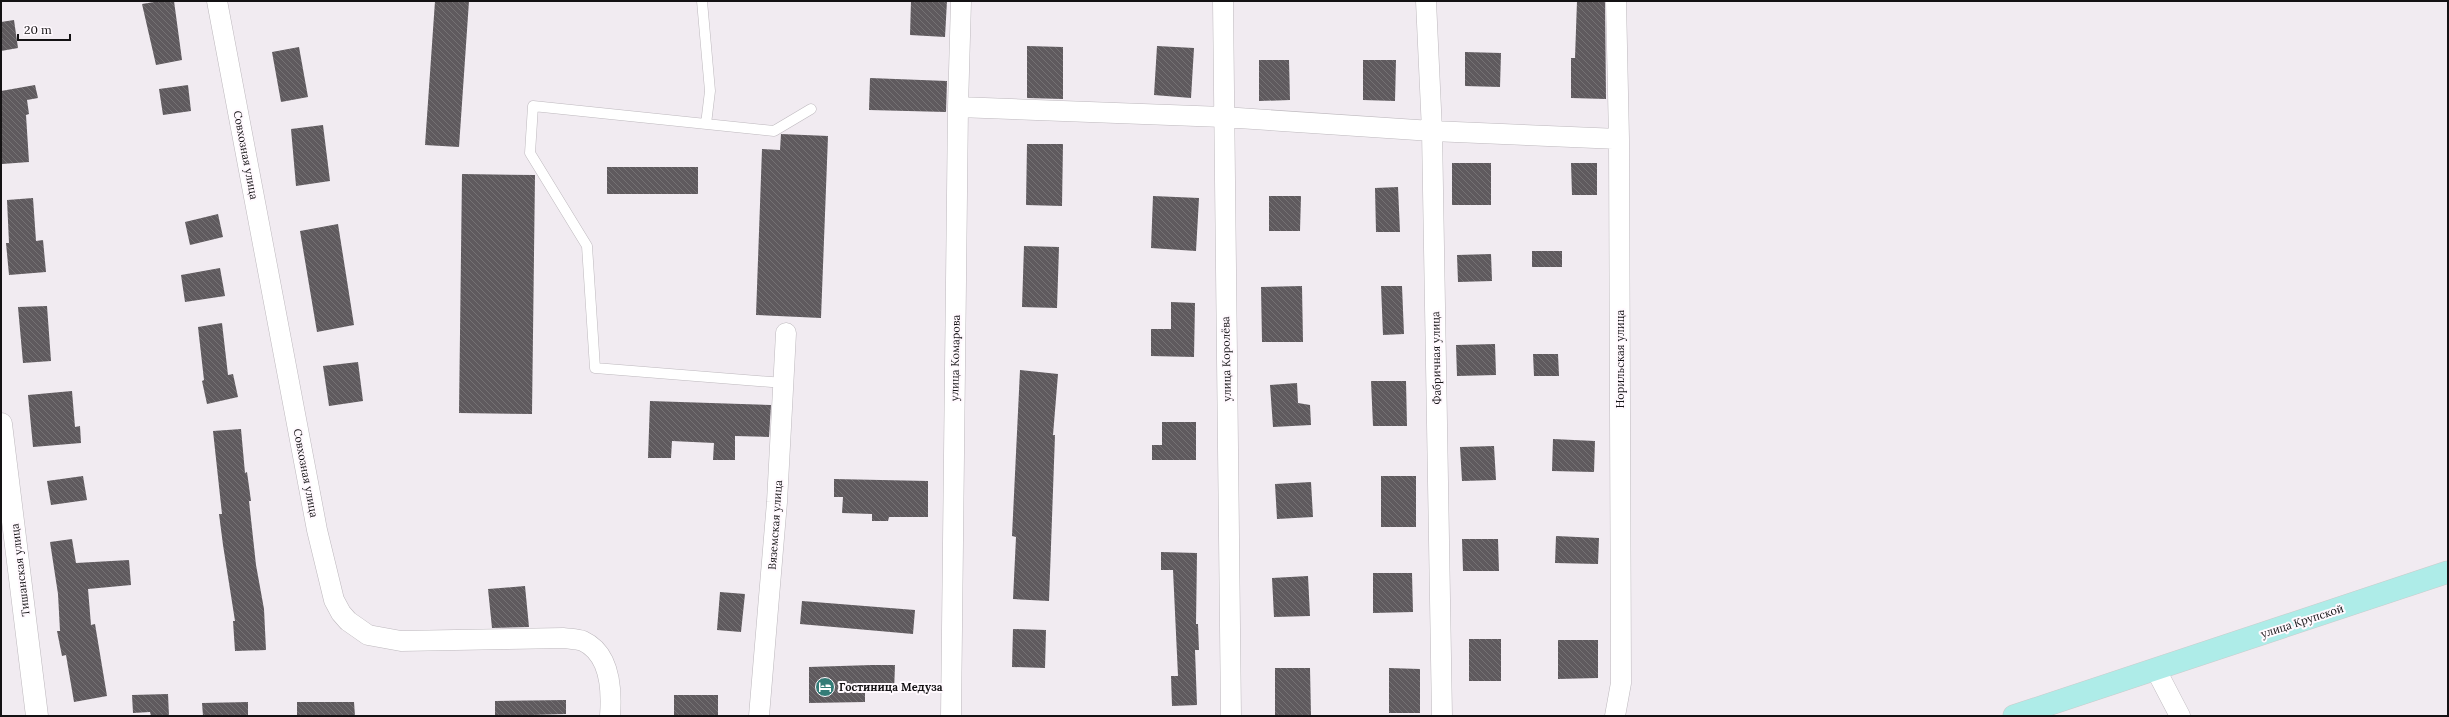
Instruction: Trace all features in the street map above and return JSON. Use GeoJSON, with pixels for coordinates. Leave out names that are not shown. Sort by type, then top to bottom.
{"type":"FeatureCollection","features":[{"type":"Feature","properties":{"kind":"main road","name":"Тишанская улица"},"geometry":{"type":"LineString","coordinates":[[1,424],[9,540],[37,716]]}},
{"type":"Feature","properties":{"kind":"main road","name":"улица Крупской"},"geometry":{"type":"LineString","coordinates":[[2014,716],[2448,572]]}},
{"type":"Feature","properties":{"kind":"street","name":"Совхозная улица"},"geometry":{"type":"LineString","coordinates":[[217,1],[317,530],[334,600],[341,613],[368,635],[401,641],[564,638],[582,641],[598,654],[609,675],[610,716]]}},
{"type":"Feature","properties":{"kind":"street","name":"улица Комарова"},"geometry":{"type":"LineString","coordinates":[[951,716],[958,107],[961,1]]}},
{"type":"Feature","properties":{"kind":"street","name":"улица Королёва"},"geometry":{"type":"LineString","coordinates":[[1223,1],[1223,117],[1231,716]]}},
{"type":"Feature","properties":{"kind":"street","name":"Фабричная улица"},"geometry":{"type":"LineString","coordinates":[[1426,1],[1432,131],[1442,716]]}},
{"type":"Feature","properties":{"kind":"street","name":"Норильская улица"},"geometry":{"type":"LineString","coordinates":[[1616,1],[1619,139],[1621,683],[1616,716]]}},
{"type":"Feature","properties":{"kind":"street"},"geometry":{"type":"LineString","coordinates":[[958,107],[1223,117],[1432,131],[1619,139]]}},
{"type":"Feature","properties":{"kind":"street","name":"Вяземская улица"},"geometry":{"type":"LineString","coordinates":[[759,716],[777,502],[786,333]]}},
{"type":"Feature","properties":{"kind":"street"},"geometry":{"type":"LineString","coordinates":[[2156,670],[2180,716]]}},
{"type":"Feature","properties":{"kind":"lane"},"geometry":{"type":"LineString","coordinates":[[702,1],[710,91],[706,124]]}},
{"type":"Feature","properties":{"kind":"lane"},"geometry":{"type":"LineString","coordinates":[[784,383],[595,368],[587,246],[530,153],[533,106],[774,131],[812,108]]}},
{"type":"Feature","properties":{"kind":"building"},"geometry":{"type":"Polygon","coordinates":[[[160,1],[174,1],[182,60],[156,65],[142,4],[160,1]]]}},
{"type":"Feature","properties":{"kind":"building"},"geometry":{"type":"Polygon","coordinates":[[[435,1],[469,1],[459,147],[425,145],[435,1]]]}},
{"type":"Feature","properties":{"kind":"building"},"geometry":{"type":"Polygon","coordinates":[[[911,1],[947,1],[945,37],[910,35],[911,1]]]}},
{"type":"Feature","properties":{"kind":"building"},"geometry":{"type":"Polygon","coordinates":[[[1577,1],[1605,1],[1606,99],[1571,98],[1571,58],[1575,58],[1577,1]]]}},
{"type":"Feature","properties":{"kind":"building"},"geometry":{"type":"Polygon","coordinates":[[[14,20],[18,48],[1,51],[1,22],[14,20]]]}},
{"type":"Feature","properties":{"kind":"building"},"geometry":{"type":"Polygon","coordinates":[[[1027,46],[1063,47],[1063,99],[1027,98],[1027,46]]]}},
{"type":"Feature","properties":{"kind":"building"},"geometry":{"type":"Polygon","coordinates":[[[1157,46],[1194,48],[1191,98],[1154,95],[1157,46]]]}},
{"type":"Feature","properties":{"kind":"building"},"geometry":{"type":"Polygon","coordinates":[[[299,47],[308,97],[281,102],[272,52],[299,47]]]}},
{"type":"Feature","properties":{"kind":"building"},"geometry":{"type":"Polygon","coordinates":[[[1465,52],[1501,53],[1500,87],[1465,86],[1465,52]]]}},
{"type":"Feature","properties":{"kind":"building"},"geometry":{"type":"Polygon","coordinates":[[[1259,60],[1289,60],[1290,100],[1259,101],[1259,60]]]}},
{"type":"Feature","properties":{"kind":"building"},"geometry":{"type":"Polygon","coordinates":[[[1363,60],[1396,60],[1395,101],[1363,100],[1363,60]]]}},
{"type":"Feature","properties":{"kind":"building"},"geometry":{"type":"Polygon","coordinates":[[[870,78],[947,81],[946,112],[869,110],[870,78]]]}},
{"type":"Feature","properties":{"kind":"building"},"geometry":{"type":"Polygon","coordinates":[[[35,85],[38,98],[27,100],[29,114],[26,115],[29,162],[2,164],[1,91],[35,85]]]}},
{"type":"Feature","properties":{"kind":"building"},"geometry":{"type":"Polygon","coordinates":[[[188,85],[191,111],[163,115],[159,89],[188,85]]]}},
{"type":"Feature","properties":{"kind":"building"},"geometry":{"type":"Polygon","coordinates":[[[323,125],[330,181],[296,186],[291,129],[323,125]]]}},
{"type":"Feature","properties":{"kind":"building"},"geometry":{"type":"Polygon","coordinates":[[[781,134],[828,136],[821,318],[756,315],[762,149],[780,150],[781,134]]]}},
{"type":"Feature","properties":{"kind":"building"},"geometry":{"type":"Polygon","coordinates":[[[1027,144],[1063,144],[1062,206],[1026,205],[1027,144]]]}},
{"type":"Feature","properties":{"kind":"building"},"geometry":{"type":"Polygon","coordinates":[[[1452,163],[1491,163],[1491,205],[1452,205],[1452,163]]]}},
{"type":"Feature","properties":{"kind":"building"},"geometry":{"type":"Polygon","coordinates":[[[1571,163],[1597,163],[1597,195],[1572,195],[1571,163]]]}},
{"type":"Feature","properties":{"kind":"building"},"geometry":{"type":"Polygon","coordinates":[[[607,167],[698,167],[698,194],[607,194],[607,167]]]}},
{"type":"Feature","properties":{"kind":"building"},"geometry":{"type":"Polygon","coordinates":[[[462,174],[535,175],[532,414],[459,413],[462,174]]]}},
{"type":"Feature","properties":{"kind":"building"},"geometry":{"type":"Polygon","coordinates":[[[1398,187],[1400,232],[1376,232],[1375,188],[1398,187]]]}},
{"type":"Feature","properties":{"kind":"building"},"geometry":{"type":"Polygon","coordinates":[[[1153,196],[1199,198],[1196,251],[1151,248],[1153,196]]]}},
{"type":"Feature","properties":{"kind":"building"},"geometry":{"type":"Polygon","coordinates":[[[1269,196],[1301,196],[1300,231],[1269,231],[1269,196]]]}},
{"type":"Feature","properties":{"kind":"building"},"geometry":{"type":"Polygon","coordinates":[[[33,198],[36,241],[43,240],[46,272],[9,275],[6,243],[9,243],[7,200],[33,198]]]}},
{"type":"Feature","properties":{"kind":"building"},"geometry":{"type":"Polygon","coordinates":[[[218,214],[223,237],[190,245],[185,222],[218,214]]]}},
{"type":"Feature","properties":{"kind":"building"},"geometry":{"type":"Polygon","coordinates":[[[338,224],[354,325],[317,332],[300,231],[338,224]]]}},
{"type":"Feature","properties":{"kind":"building"},"geometry":{"type":"Polygon","coordinates":[[[1024,246],[1059,247],[1057,308],[1022,307],[1024,246]]]}},
{"type":"Feature","properties":{"kind":"building"},"geometry":{"type":"Polygon","coordinates":[[[1532,251],[1562,251],[1562,267],[1532,267],[1532,251]]]}},
{"type":"Feature","properties":{"kind":"building"},"geometry":{"type":"Polygon","coordinates":[[[1491,254],[1492,281],[1458,282],[1457,255],[1491,254]]]}},
{"type":"Feature","properties":{"kind":"building"},"geometry":{"type":"Polygon","coordinates":[[[220,268],[225,296],[185,302],[181,275],[220,268]]]}},
{"type":"Feature","properties":{"kind":"building"},"geometry":{"type":"Polygon","coordinates":[[[1302,286],[1303,342],[1262,342],[1261,287],[1302,286]]]}},
{"type":"Feature","properties":{"kind":"building"},"geometry":{"type":"Polygon","coordinates":[[[1381,286],[1402,286],[1404,334],[1383,335],[1381,286]]]}},
{"type":"Feature","properties":{"kind":"building"},"geometry":{"type":"Polygon","coordinates":[[[1171,302],[1195,303],[1194,357],[1151,356],[1151,329],[1171,329],[1171,302]]]}},
{"type":"Feature","properties":{"kind":"building"},"geometry":{"type":"Polygon","coordinates":[[[47,306],[51,361],[23,363],[18,307],[47,306]]]}},
{"type":"Feature","properties":{"kind":"building"},"geometry":{"type":"Polygon","coordinates":[[[222,323],[228,375],[233,374],[238,397],[207,404],[202,381],[204,380],[198,327],[222,323]]]}},
{"type":"Feature","properties":{"kind":"building"},"geometry":{"type":"Polygon","coordinates":[[[1495,344],[1496,375],[1457,376],[1456,345],[1495,344]]]}},
{"type":"Feature","properties":{"kind":"building"},"geometry":{"type":"Polygon","coordinates":[[[1533,354],[1558,354],[1559,376],[1534,376],[1533,354]]]}},
{"type":"Feature","properties":{"kind":"building"},"geometry":{"type":"Polygon","coordinates":[[[358,362],[363,401],[329,406],[323,366],[358,362]]]}},
{"type":"Feature","properties":{"kind":"building"},"geometry":{"type":"Polygon","coordinates":[[[1020,370],[1058,374],[1053,435],[1055,435],[1049,601],[1013,599],[1016,537],[1012,536],[1020,370]]]}},
{"type":"Feature","properties":{"kind":"building"},"geometry":{"type":"Polygon","coordinates":[[[1371,381],[1406,381],[1407,426],[1373,426],[1371,381]]]}},
{"type":"Feature","properties":{"kind":"building"},"geometry":{"type":"Polygon","coordinates":[[[1297,383],[1298,403],[1310,405],[1311,425],[1273,427],[1270,385],[1297,383]]]}},
{"type":"Feature","properties":{"kind":"building"},"geometry":{"type":"Polygon","coordinates":[[[72,391],[75,427],[80,426],[81,443],[33,447],[28,395],[72,391]]]}},
{"type":"Feature","properties":{"kind":"building"},"geometry":{"type":"Polygon","coordinates":[[[650,401],[771,405],[769,437],[735,436],[735,460],[713,460],[714,443],[672,441],[671,458],[648,458],[650,401]]]}},
{"type":"Feature","properties":{"kind":"building"},"geometry":{"type":"Polygon","coordinates":[[[1162,422],[1196,422],[1196,460],[1152,460],[1152,445],[1162,445],[1162,422]]]}},
{"type":"Feature","properties":{"kind":"building"},"geometry":{"type":"Polygon","coordinates":[[[241,429],[245,473],[247,472],[251,501],[249,501],[256,565],[264,609],[266,650],[235,651],[233,621],[235,621],[219,514],[222,514],[213,431],[241,429]]]}},
{"type":"Feature","properties":{"kind":"building"},"geometry":{"type":"Polygon","coordinates":[[[1553,439],[1595,441],[1594,472],[1552,471],[1553,439]]]}},
{"type":"Feature","properties":{"kind":"building"},"geometry":{"type":"Polygon","coordinates":[[[1494,446],[1496,480],[1462,481],[1460,447],[1494,446]]]}},
{"type":"Feature","properties":{"kind":"building"},"geometry":{"type":"Polygon","coordinates":[[[83,476],[87,500],[51,505],[47,481],[83,476]]]}},
{"type":"Feature","properties":{"kind":"building"},"geometry":{"type":"Polygon","coordinates":[[[1381,476],[1416,476],[1416,527],[1381,527],[1381,476]]]}},
{"type":"Feature","properties":{"kind":"building"},"geometry":{"type":"Polygon","coordinates":[[[834,479],[928,481],[928,517],[889,517],[888,521],[872,521],[872,514],[842,513],[843,497],[834,497],[834,479]]]}},
{"type":"Feature","properties":{"kind":"building"},"geometry":{"type":"Polygon","coordinates":[[[1311,482],[1313,517],[1277,519],[1275,484],[1311,482]]]}},
{"type":"Feature","properties":{"kind":"building"},"geometry":{"type":"Polygon","coordinates":[[[1556,536],[1599,538],[1598,564],[1555,563],[1556,536]]]}},
{"type":"Feature","properties":{"kind":"building"},"geometry":{"type":"Polygon","coordinates":[[[72,539],[76,563],[129,560],[131,585],[88,589],[91,625],[95,624],[107,696],[74,702],[66,655],[62,656],[57,631],[60,631],[58,594],[50,542],[72,539]]]}},
{"type":"Feature","properties":{"kind":"building"},"geometry":{"type":"Polygon","coordinates":[[[1462,539],[1498,539],[1499,571],[1463,571],[1462,539]]]}},
{"type":"Feature","properties":{"kind":"building"},"geometry":{"type":"Polygon","coordinates":[[[1161,552],[1197,553],[1196,624],[1198,624],[1199,650],[1195,650],[1197,705],[1172,706],[1171,676],[1178,676],[1173,570],[1161,570],[1161,552]]]}},
{"type":"Feature","properties":{"kind":"building"},"geometry":{"type":"Polygon","coordinates":[[[1373,573],[1412,573],[1413,612],[1373,613],[1373,573]]]}},
{"type":"Feature","properties":{"kind":"building"},"geometry":{"type":"Polygon","coordinates":[[[1308,576],[1310,616],[1274,617],[1272,578],[1308,576]]]}},
{"type":"Feature","properties":{"kind":"building"},"geometry":{"type":"Polygon","coordinates":[[[525,586],[529,627],[492,628],[488,589],[525,586]]]}},
{"type":"Feature","properties":{"kind":"building"},"geometry":{"type":"Polygon","coordinates":[[[720,592],[745,594],[741,632],[717,630],[720,592]]]}},
{"type":"Feature","properties":{"kind":"building"},"geometry":{"type":"Polygon","coordinates":[[[802,601],[915,610],[913,634],[800,624],[802,601]]]}},
{"type":"Feature","properties":{"kind":"building"},"geometry":{"type":"Polygon","coordinates":[[[1013,629],[1046,630],[1045,668],[1012,667],[1013,629]]]}},
{"type":"Feature","properties":{"kind":"building"},"geometry":{"type":"Polygon","coordinates":[[[1469,639],[1501,639],[1501,681],[1469,681],[1469,639]]]}},
{"type":"Feature","properties":{"kind":"building"},"geometry":{"type":"Polygon","coordinates":[[[1558,640],[1598,640],[1598,678],[1558,679],[1558,640]]]}},
{"type":"Feature","properties":{"kind":"building"},"geometry":{"type":"Polygon","coordinates":[[[895,665],[894,692],[865,691],[865,702],[809,703],[809,667],[895,665]]]}},
{"type":"Feature","properties":{"kind":"building"},"geometry":{"type":"Polygon","coordinates":[[[1275,668],[1310,668],[1311,716],[1275,716],[1275,668]]]}},
{"type":"Feature","properties":{"kind":"building"},"geometry":{"type":"Polygon","coordinates":[[[1389,668],[1420,669],[1420,713],[1389,713],[1389,668]]]}},
{"type":"Feature","properties":{"kind":"building"},"geometry":{"type":"Polygon","coordinates":[[[168,694],[169,716],[151,716],[150,712],[133,713],[132,695],[168,694]]]}},
{"type":"Feature","properties":{"kind":"building"},"geometry":{"type":"Polygon","coordinates":[[[674,695],[718,695],[718,716],[674,716],[674,695]]]}},
{"type":"Feature","properties":{"kind":"building"},"geometry":{"type":"Polygon","coordinates":[[[566,700],[566,714],[495,716],[495,701],[566,700]]]}},
{"type":"Feature","properties":{"kind":"building"},"geometry":{"type":"Polygon","coordinates":[[[248,702],[248,716],[203,716],[202,703],[248,702]]]}},
{"type":"Feature","properties":{"kind":"building"},"geometry":{"type":"Polygon","coordinates":[[[297,702],[354,702],[355,716],[297,716],[297,702]]]}},
{"type":"Feature","properties":{"kind":"place","name":"Гостиница Медуза"},"geometry":{"type":"Point","coordinates":[825,687]}}]}
